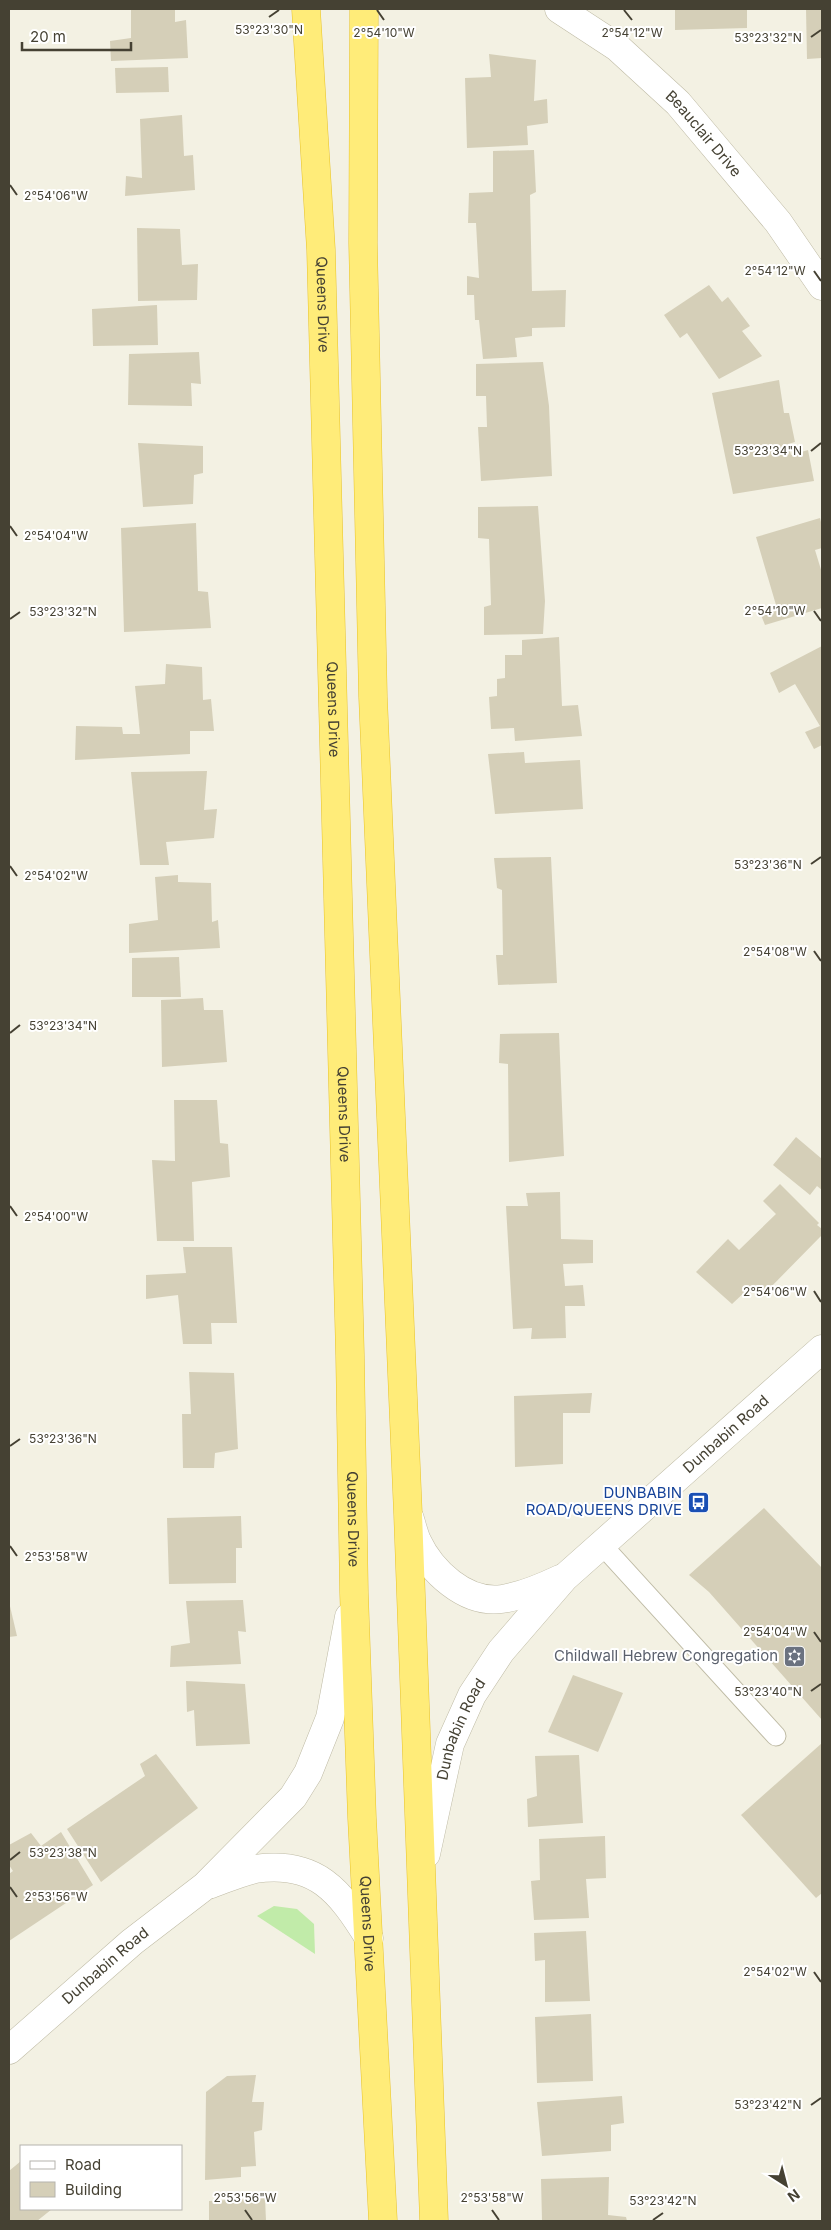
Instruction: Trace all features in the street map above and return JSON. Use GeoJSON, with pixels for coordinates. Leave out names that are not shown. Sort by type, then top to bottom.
{"type":"FeatureCollection","features":[{"type":"Feature","properties":{"kind":"highway","name":"Queens Drive"},"geometry":{"type":"LineString","coordinates":[[306,9],[321,250],[350,1355],[354,1593],[362,1818],[383,2221]]}},
{"type":"Feature","properties":{"kind":"highway"},"geometry":{"type":"LineString","coordinates":[[364,9],[363,243],[373,697],[408,1514],[434,2221]]}},
{"type":"Feature","properties":{"kind":"street","name":"Beauclair Drive"},"geometry":{"type":"LineString","coordinates":[[559,9],[617,46],[678,102],[778,222],[822,286]]}},
{"type":"Feature","properties":{"kind":"street","name":"Dunbabin Road"},"geometry":{"type":"LineString","coordinates":[[421,1880],[442,1774],[450,1744],[463,1712],[486,1672],[501,1651],[564,1578],[822,1349]]}},
{"type":"Feature","properties":{"kind":"street","name":"Dunbabin Road"},"geometry":{"type":"LineString","coordinates":[[408,1514],[416,1540],[428,1560],[443,1578],[478,1597],[500,1600],[518,1596],[564,1578]]}},
{"type":"Feature","properties":{"kind":"street","name":"Dunbabin Road"},"geometry":{"type":"LineString","coordinates":[[9,2050],[132,1942],[205,1886],[293,1797],[308,1773],[330,1718],[354,1593]]}},
{"type":"Feature","properties":{"kind":"street","name":"Dunbabin Road"},"geometry":{"type":"LineString","coordinates":[[205,1886],[254,1869],[284,1867],[305,1871],[327,1884],[348,1904],[369,1938]]}},
{"type":"Feature","properties":{"kind":"lane"},"geometry":{"type":"LineString","coordinates":[[602,1545],[776,1736]]}},
{"type":"Feature","properties":{"kind":"green space"},"geometry":{"type":"Polygon","coordinates":[[[274,1906],[297,1909],[314,1924],[315,1954],[257,1916],[274,1906]]]}},
{"type":"Feature","properties":{"kind":"building"},"geometry":{"type":"Polygon","coordinates":[[[131,9],[175,9],[175,22],[186,20],[188,58],[111,61],[110,41],[131,38],[131,9]]]}},
{"type":"Feature","properties":{"kind":"building"},"geometry":{"type":"Polygon","coordinates":[[[675,9],[747,9],[747,28],[675,30],[675,9]]]}},
{"type":"Feature","properties":{"kind":"building"},"geometry":{"type":"Polygon","coordinates":[[[806,9],[822,9],[822,58],[807,59],[806,9]]]}},
{"type":"Feature","properties":{"kind":"building"},"geometry":{"type":"Polygon","coordinates":[[[489,54],[536,60],[534,101],[547,99],[548,123],[527,126],[528,145],[467,148],[465,78],[491,77],[489,54]]]}},
{"type":"Feature","properties":{"kind":"building"},"geometry":{"type":"Polygon","coordinates":[[[168,67],[169,92],[116,93],[115,68],[168,67]]]}},
{"type":"Feature","properties":{"kind":"building"},"geometry":{"type":"Polygon","coordinates":[[[182,115],[184,156],[193,155],[195,190],[125,196],[126,176],[142,178],[140,119],[182,115]]]}},
{"type":"Feature","properties":{"kind":"building"},"geometry":{"type":"Polygon","coordinates":[[[534,150],[536,192],[530,195],[532,291],[566,290],[565,327],[532,328],[532,336],[515,338],[517,357],[483,359],[479,320],[475,320],[474,295],[467,295],[467,276],[479,278],[476,223],[468,223],[469,193],[493,192],[493,151],[534,150]]]}},
{"type":"Feature","properties":{"kind":"building"},"geometry":{"type":"Polygon","coordinates":[[[137,228],[180,229],[182,265],[198,264],[197,300],[138,301],[137,228]]]}},
{"type":"Feature","properties":{"kind":"building"},"geometry":{"type":"Polygon","coordinates":[[[709,285],[722,302],[728,297],[750,326],[742,331],[762,356],[719,379],[687,333],[680,338],[664,315],[709,285]]]}},
{"type":"Feature","properties":{"kind":"building"},"geometry":{"type":"Polygon","coordinates":[[[157,305],[158,345],[93,346],[92,309],[157,305]]]}},
{"type":"Feature","properties":{"kind":"building"},"geometry":{"type":"Polygon","coordinates":[[[199,352],[201,384],[191,383],[192,406],[128,405],[129,354],[199,352]]]}},
{"type":"Feature","properties":{"kind":"building"},"geometry":{"type":"Polygon","coordinates":[[[543,362],[549,406],[552,476],[481,481],[478,427],[487,427],[486,396],[476,396],[476,364],[543,362]]]}},
{"type":"Feature","properties":{"kind":"building"},"geometry":{"type":"Polygon","coordinates":[[[779,380],[784,413],[789,413],[795,442],[788,444],[791,455],[808,450],[814,481],[733,494],[712,393],[779,380]]]}},
{"type":"Feature","properties":{"kind":"building"},"geometry":{"type":"Polygon","coordinates":[[[138,443],[203,446],[203,473],[194,475],[193,504],[143,507],[138,443]]]}},
{"type":"Feature","properties":{"kind":"building"},"geometry":{"type":"Polygon","coordinates":[[[538,506],[545,601],[543,634],[484,635],[484,607],[491,605],[489,539],[478,538],[478,507],[538,506]]]}},
{"type":"Feature","properties":{"kind":"building"},"geometry":{"type":"Polygon","coordinates":[[[820,518],[822,548],[815,550],[822,573],[822,608],[765,625],[759,610],[776,605],[756,537],[820,518]]]}},
{"type":"Feature","properties":{"kind":"building"},"geometry":{"type":"Polygon","coordinates":[[[196,523],[198,591],[208,592],[211,628],[124,632],[121,528],[196,523]]]}},
{"type":"Feature","properties":{"kind":"building"},"geometry":{"type":"Polygon","coordinates":[[[559,637],[562,706],[578,705],[582,736],[515,741],[514,728],[491,729],[489,697],[497,696],[497,679],[505,678],[505,655],[522,655],[522,640],[559,637]]]}},
{"type":"Feature","properties":{"kind":"building"},"geometry":{"type":"Polygon","coordinates":[[[822,646],[822,745],[814,749],[805,732],[820,726],[795,684],[779,693],[770,673],[822,646]]]}},
{"type":"Feature","properties":{"kind":"building"},"geometry":{"type":"Polygon","coordinates":[[[166,664],[202,667],[203,700],[211,699],[214,731],[190,731],[190,754],[75,760],[76,726],[122,727],[123,734],[140,734],[135,686],[165,684],[166,664]]]}},
{"type":"Feature","properties":{"kind":"building"},"geometry":{"type":"Polygon","coordinates":[[[524,752],[525,763],[580,760],[583,809],[495,814],[488,754],[524,752]]]}},
{"type":"Feature","properties":{"kind":"building"},"geometry":{"type":"Polygon","coordinates":[[[207,771],[204,810],[217,809],[214,838],[166,842],[169,865],[140,865],[131,772],[207,771]]]}},
{"type":"Feature","properties":{"kind":"building"},"geometry":{"type":"Polygon","coordinates":[[[551,857],[557,983],[498,985],[496,955],[503,955],[502,890],[497,888],[494,858],[551,857]]]}},
{"type":"Feature","properties":{"kind":"building"},"geometry":{"type":"Polygon","coordinates":[[[178,875],[178,882],[211,883],[212,922],[218,920],[220,948],[129,953],[129,924],[158,920],[155,877],[178,875]]]}},
{"type":"Feature","properties":{"kind":"building"},"geometry":{"type":"Polygon","coordinates":[[[179,957],[181,997],[132,997],[132,958],[179,957]]]}},
{"type":"Feature","properties":{"kind":"building"},"geometry":{"type":"Polygon","coordinates":[[[203,998],[204,1010],[223,1010],[227,1062],[162,1067],[161,1000],[203,998]]]}},
{"type":"Feature","properties":{"kind":"building"},"geometry":{"type":"Polygon","coordinates":[[[559,1033],[564,1156],[509,1162],[508,1064],[499,1063],[500,1034],[559,1033]]]}},
{"type":"Feature","properties":{"kind":"building"},"geometry":{"type":"Polygon","coordinates":[[[174,1100],[217,1100],[220,1143],[228,1144],[230,1177],[192,1182],[194,1241],[157,1241],[152,1160],[175,1161],[174,1100]]]}},
{"type":"Feature","properties":{"kind":"building"},"geometry":{"type":"Polygon","coordinates":[[[796,1137],[822,1159],[822,1190],[817,1186],[810,1195],[773,1165],[796,1137]]]}},
{"type":"Feature","properties":{"kind":"building"},"geometry":{"type":"Polygon","coordinates":[[[780,1184],[819,1223],[817,1225],[822,1229],[822,1235],[766,1292],[758,1285],[750,1293],[746,1291],[732,1304],[696,1272],[728,1239],[739,1250],[776,1214],[763,1201],[780,1184]]]}},
{"type":"Feature","properties":{"kind":"building"},"geometry":{"type":"Polygon","coordinates":[[[560,1192],[561,1239],[593,1240],[593,1263],[563,1264],[565,1286],[583,1285],[585,1306],[565,1306],[566,1338],[531,1339],[532,1328],[513,1329],[506,1206],[528,1206],[526,1193],[560,1192]]]}},
{"type":"Feature","properties":{"kind":"building"},"geometry":{"type":"Polygon","coordinates":[[[183,1247],[232,1247],[237,1323],[211,1323],[212,1344],[183,1344],[178,1295],[146,1299],[146,1275],[186,1273],[183,1247]]]}},
{"type":"Feature","properties":{"kind":"building"},"geometry":{"type":"Polygon","coordinates":[[[189,1372],[234,1373],[238,1449],[215,1453],[214,1468],[183,1468],[182,1414],[191,1414],[189,1372]]]}},
{"type":"Feature","properties":{"kind":"building"},"geometry":{"type":"Polygon","coordinates":[[[592,1393],[590,1413],[563,1413],[563,1464],[515,1467],[514,1396],[592,1393]]]}},
{"type":"Feature","properties":{"kind":"building","name":"Childwall Hebrew Congregation"},"geometry":{"type":"Polygon","coordinates":[[[764,1508],[822,1568],[822,1720],[709,1592],[689,1575],[764,1508]]]}},
{"type":"Feature","properties":{"kind":"building"},"geometry":{"type":"Polygon","coordinates":[[[241,1516],[242,1548],[236,1548],[236,1583],[169,1584],[167,1518],[241,1516]]]}},
{"type":"Feature","properties":{"kind":"building"},"geometry":{"type":"Polygon","coordinates":[[[243,1600],[246,1632],[238,1631],[241,1664],[170,1667],[171,1646],[190,1643],[186,1601],[243,1600]]]}},
{"type":"Feature","properties":{"kind":"building"},"geometry":{"type":"Polygon","coordinates":[[[9,1602],[17,1636],[9,1637],[9,1602]]]}},
{"type":"Feature","properties":{"kind":"building"},"geometry":{"type":"Polygon","coordinates":[[[573,1675],[623,1693],[598,1752],[548,1732],[573,1675]]]}},
{"type":"Feature","properties":{"kind":"building"},"geometry":{"type":"Polygon","coordinates":[[[186,1681],[245,1684],[250,1744],[196,1746],[194,1710],[187,1712],[186,1681]]]}},
{"type":"Feature","properties":{"kind":"building"},"geometry":{"type":"Polygon","coordinates":[[[822,1743],[822,1893],[816,1898],[741,1815],[822,1743]]]}},
{"type":"Feature","properties":{"kind":"building"},"geometry":{"type":"Polygon","coordinates":[[[156,1754],[198,1808],[101,1882],[67,1829],[145,1776],[140,1764],[156,1754]]]}},
{"type":"Feature","properties":{"kind":"building"},"geometry":{"type":"Polygon","coordinates":[[[579,1755],[583,1823],[528,1827],[527,1799],[537,1796],[535,1756],[579,1755]]]}},
{"type":"Feature","properties":{"kind":"building"},"geometry":{"type":"Polygon","coordinates":[[[61,1832],[93,1885],[9,1941],[9,1874],[13,1871],[9,1865],[9,1845],[31,1833],[41,1846],[61,1832]]]}},
{"type":"Feature","properties":{"kind":"building"},"geometry":{"type":"Polygon","coordinates":[[[605,1836],[606,1878],[586,1879],[589,1918],[534,1920],[531,1881],[540,1880],[539,1839],[605,1836]]]}},
{"type":"Feature","properties":{"kind":"building"},"geometry":{"type":"Polygon","coordinates":[[[586,1931],[590,2001],[545,2002],[545,1960],[535,1961],[534,1933],[586,1931]]]}},
{"type":"Feature","properties":{"kind":"building"},"geometry":{"type":"Polygon","coordinates":[[[591,2014],[593,2081],[537,2083],[535,2017],[591,2014]]]}},
{"type":"Feature","properties":{"kind":"building"},"geometry":{"type":"Polygon","coordinates":[[[256,2075],[252,2102],[264,2102],[262,2130],[254,2132],[256,2166],[241,2167],[241,2177],[205,2180],[206,2092],[227,2076],[256,2075]]]}},
{"type":"Feature","properties":{"kind":"building"},"geometry":{"type":"Polygon","coordinates":[[[622,2096],[624,2123],[611,2125],[611,2151],[542,2156],[537,2102],[622,2096]]]}},
{"type":"Feature","properties":{"kind":"building"},"geometry":{"type":"Polygon","coordinates":[[[20,2162],[20,2210],[51,2210],[37,2221],[9,2221],[9,2171],[20,2162]]]}},
{"type":"Feature","properties":{"kind":"building"},"geometry":{"type":"Polygon","coordinates":[[[609,2177],[608,2215],[626,2217],[627,2221],[542,2221],[541,2179],[609,2177]]]}},
{"type":"Feature","properties":{"kind":"building"},"geometry":{"type":"Polygon","coordinates":[[[265,2198],[266,2221],[209,2221],[209,2201],[265,2198]]]}},
{"type":"Feature","properties":{"kind":"place","name":"DUNBABIN ROAD/QUEENS DRIVE"},"geometry":{"type":"Point","coordinates":[698,1502]}},
{"type":"Feature","properties":{"kind":"place","name":"Childwall Hebrew Congregation"},"geometry":{"type":"Point","coordinates":[794,1656]}}]}
